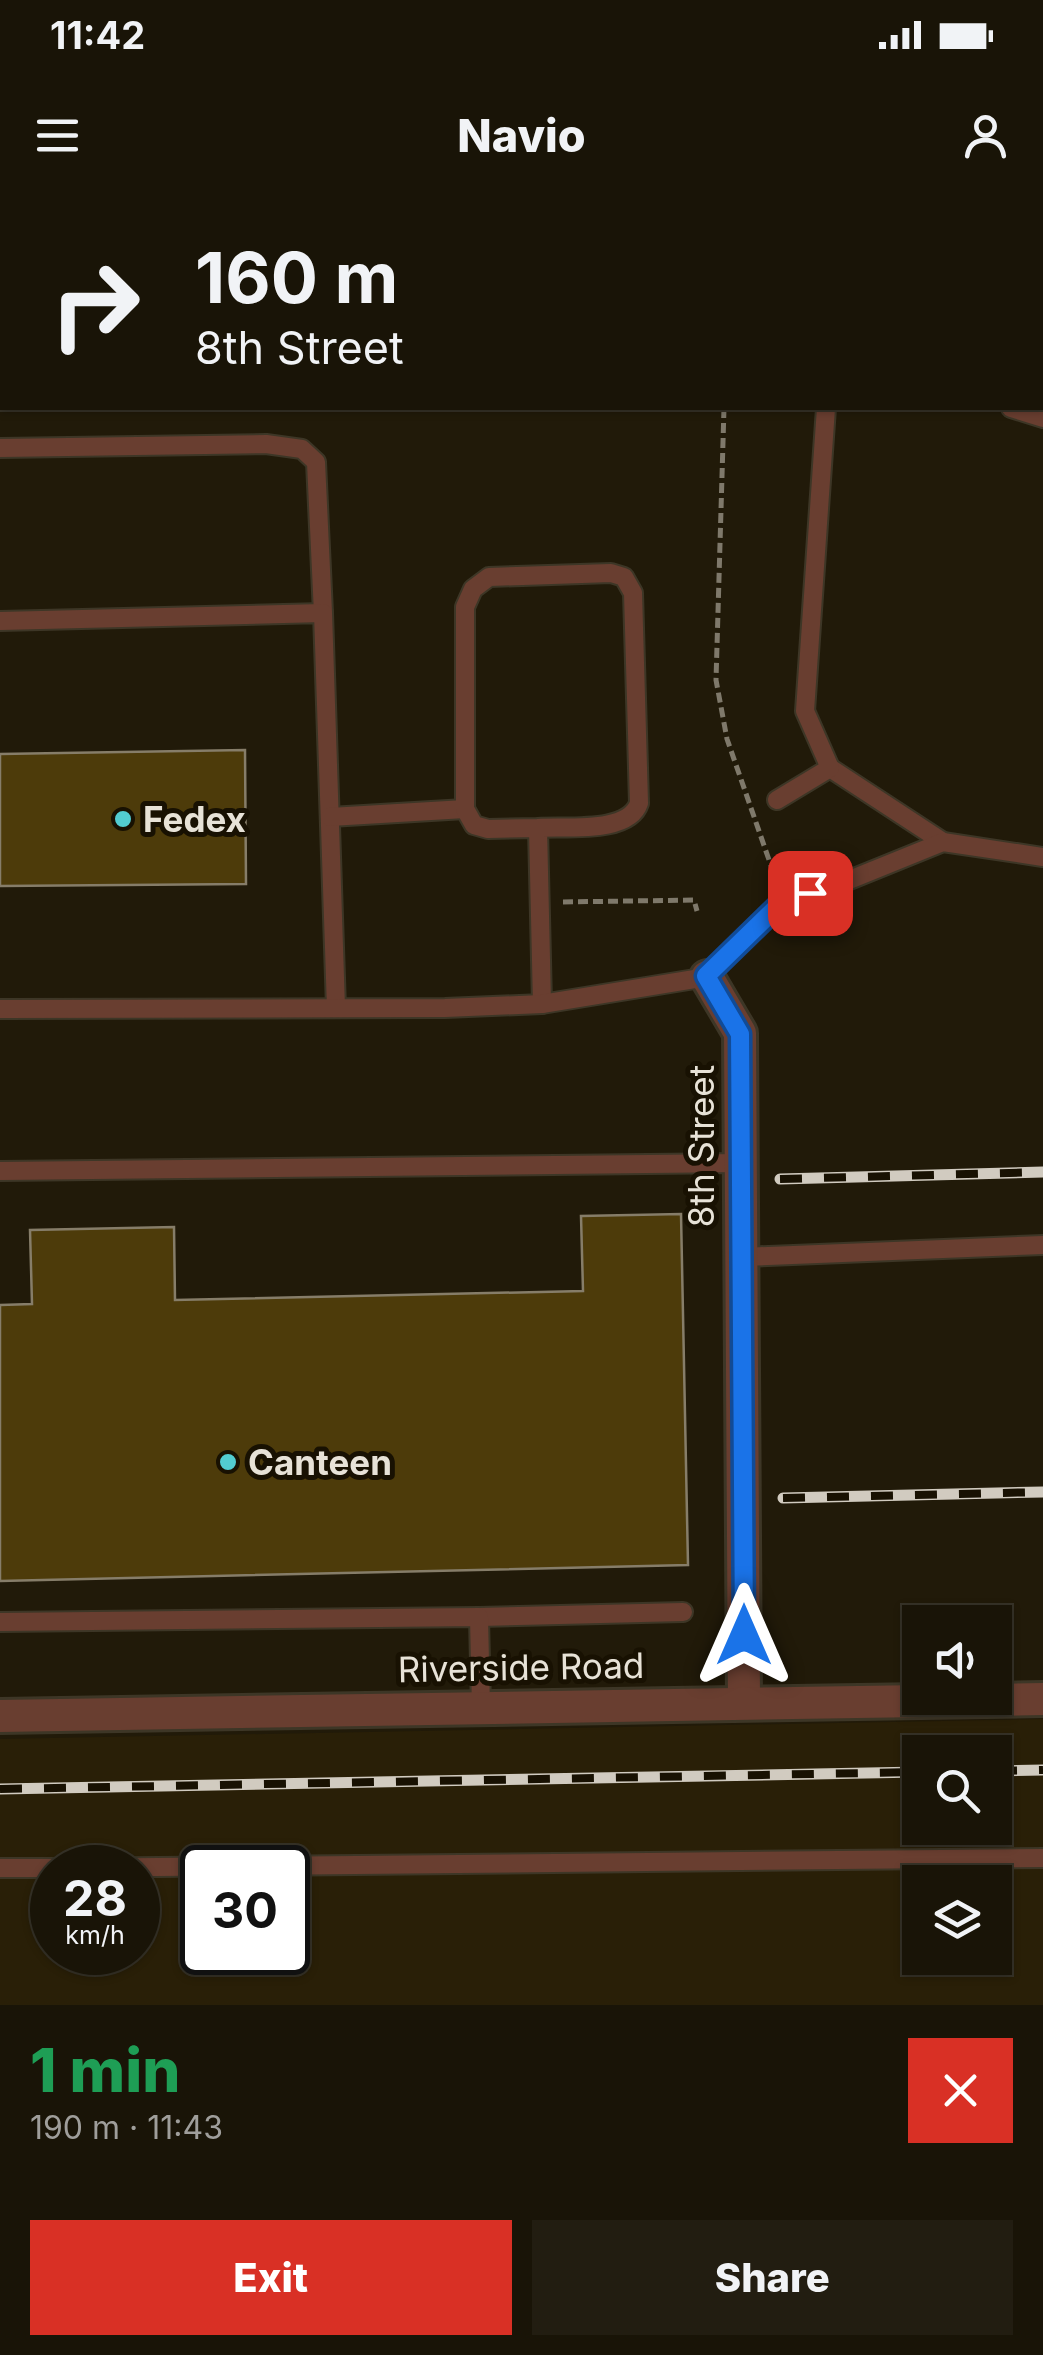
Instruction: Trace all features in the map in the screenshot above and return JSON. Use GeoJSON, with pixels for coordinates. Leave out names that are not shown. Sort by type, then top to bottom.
{"type":"FeatureCollection","features":[{"type":"Feature","properties":{"kind":"street","name":"8th Street"},"geometry":{"type":"LineString","coordinates":[[706,976],[740,1034],[744,1703]]}},
{"type":"Feature","properties":{"kind":"street","name":"Riverside Road"},"geometry":{"type":"LineString","coordinates":[[0,1716],[1043,1700]]}},
{"type":"Feature","properties":{"kind":"lane"},"geometry":{"type":"LineString","coordinates":[[826,410],[805,712],[830,768],[943,842],[1043,857]]}},
{"type":"Feature","properties":{"kind":"lane"},"geometry":{"type":"LineString","coordinates":[[1017,410],[1043,418]]}},
{"type":"Feature","properties":{"kind":"lane"},"geometry":{"type":"LineString","coordinates":[[0,448],[266,444],[302,449],[316,462],[336,1008]]}},
{"type":"Feature","properties":{"kind":"lane"},"geometry":{"type":"LineString","coordinates":[[612,573],[624,577],[633,593],[640,803],[636,814],[623,822],[538,828],[488,830],[474,824],[465,810],[465,606],[473,589],[489,577],[612,573]]}},
{"type":"Feature","properties":{"kind":"lane"},"geometry":{"type":"LineString","coordinates":[[0,621],[323,613]]}},
{"type":"Feature","properties":{"kind":"lane"},"geometry":{"type":"LineString","coordinates":[[777,800],[830,768]]}},
{"type":"Feature","properties":{"kind":"lane"},"geometry":{"type":"LineString","coordinates":[[330,816],[465,810]]}},
{"type":"Feature","properties":{"kind":"lane"},"geometry":{"type":"LineString","coordinates":[[538,828],[542,1004]]}},
{"type":"Feature","properties":{"kind":"lane"},"geometry":{"type":"LineString","coordinates":[[0,1009],[542,1004],[706,976],[783,901],[837,885],[943,842]]}},
{"type":"Feature","properties":{"kind":"lane"},"geometry":{"type":"LineString","coordinates":[[0,1171],[741,1163]]}},
{"type":"Feature","properties":{"kind":"lane"},"geometry":{"type":"LineString","coordinates":[[742,1257],[1043,1244]]}},
{"type":"Feature","properties":{"kind":"lane"},"geometry":{"type":"LineString","coordinates":[[0,1622],[683,1612]]}},
{"type":"Feature","properties":{"kind":"lane"},"geometry":{"type":"LineString","coordinates":[[479,1617],[481,1708]]}},
{"type":"Feature","properties":{"kind":"lane"},"geometry":{"type":"LineString","coordinates":[[160,1867],[1043,1858]]}},
{"type":"Feature","properties":{"kind":"lane"},"geometry":{"type":"LineString","coordinates":[[0,1868],[30,1868]]}},
{"type":"Feature","properties":{"kind":"path"},"geometry":{"type":"LineString","coordinates":[[724,410],[716,680],[727,739],[783,901]]}},
{"type":"Feature","properties":{"kind":"path"},"geometry":{"type":"LineString","coordinates":[[539,903],[694,900],[697,910]]}},
{"type":"Feature","properties":{"kind":"shaded area"},"geometry":{"type":"Polygon","coordinates":[[[1043,1719],[1043,2005],[0,2005],[0,1739],[1043,1719]]]}},
{"type":"Feature","properties":{"kind":"building","name":"Fedex"},"geometry":{"type":"Polygon","coordinates":[[[245,750],[246,884],[0,886],[0,754],[245,750]]]}},
{"type":"Feature","properties":{"kind":"building"},"geometry":{"type":"Polygon","coordinates":[[[681,1214],[688,1565],[0,1581],[0,1305],[32,1304],[30,1230],[174,1227],[175,1300],[583,1291],[581,1216],[681,1214]]]}},
{"type":"Feature","properties":{"kind":"railway"},"geometry":{"type":"LineString","coordinates":[[780,1179],[1043,1172]]}},
{"type":"Feature","properties":{"kind":"railway"},"geometry":{"type":"LineString","coordinates":[[783,1498],[1043,1492]]}},
{"type":"Feature","properties":{"kind":"railway"},"geometry":{"type":"LineString","coordinates":[[1012,1771],[1043,1770]]}},
{"type":"Feature","properties":{"kind":"railway"},"geometry":{"type":"LineString","coordinates":[[0,1789],[902,1772]]}},
{"type":"Feature","properties":{"kind":"place","name":"Fedex"},"geometry":{"type":"Point","coordinates":[123,819]}},
{"type":"Feature","properties":{"kind":"place","name":"Canteen"},"geometry":{"type":"Point","coordinates":[228,1462]}},
{"type":"Feature","properties":{"kind":"route"},"geometry":{"type":"LineString","coordinates":[[744,1635],[740,1034],[706,976],[783,901],[810,893]]}}]}
